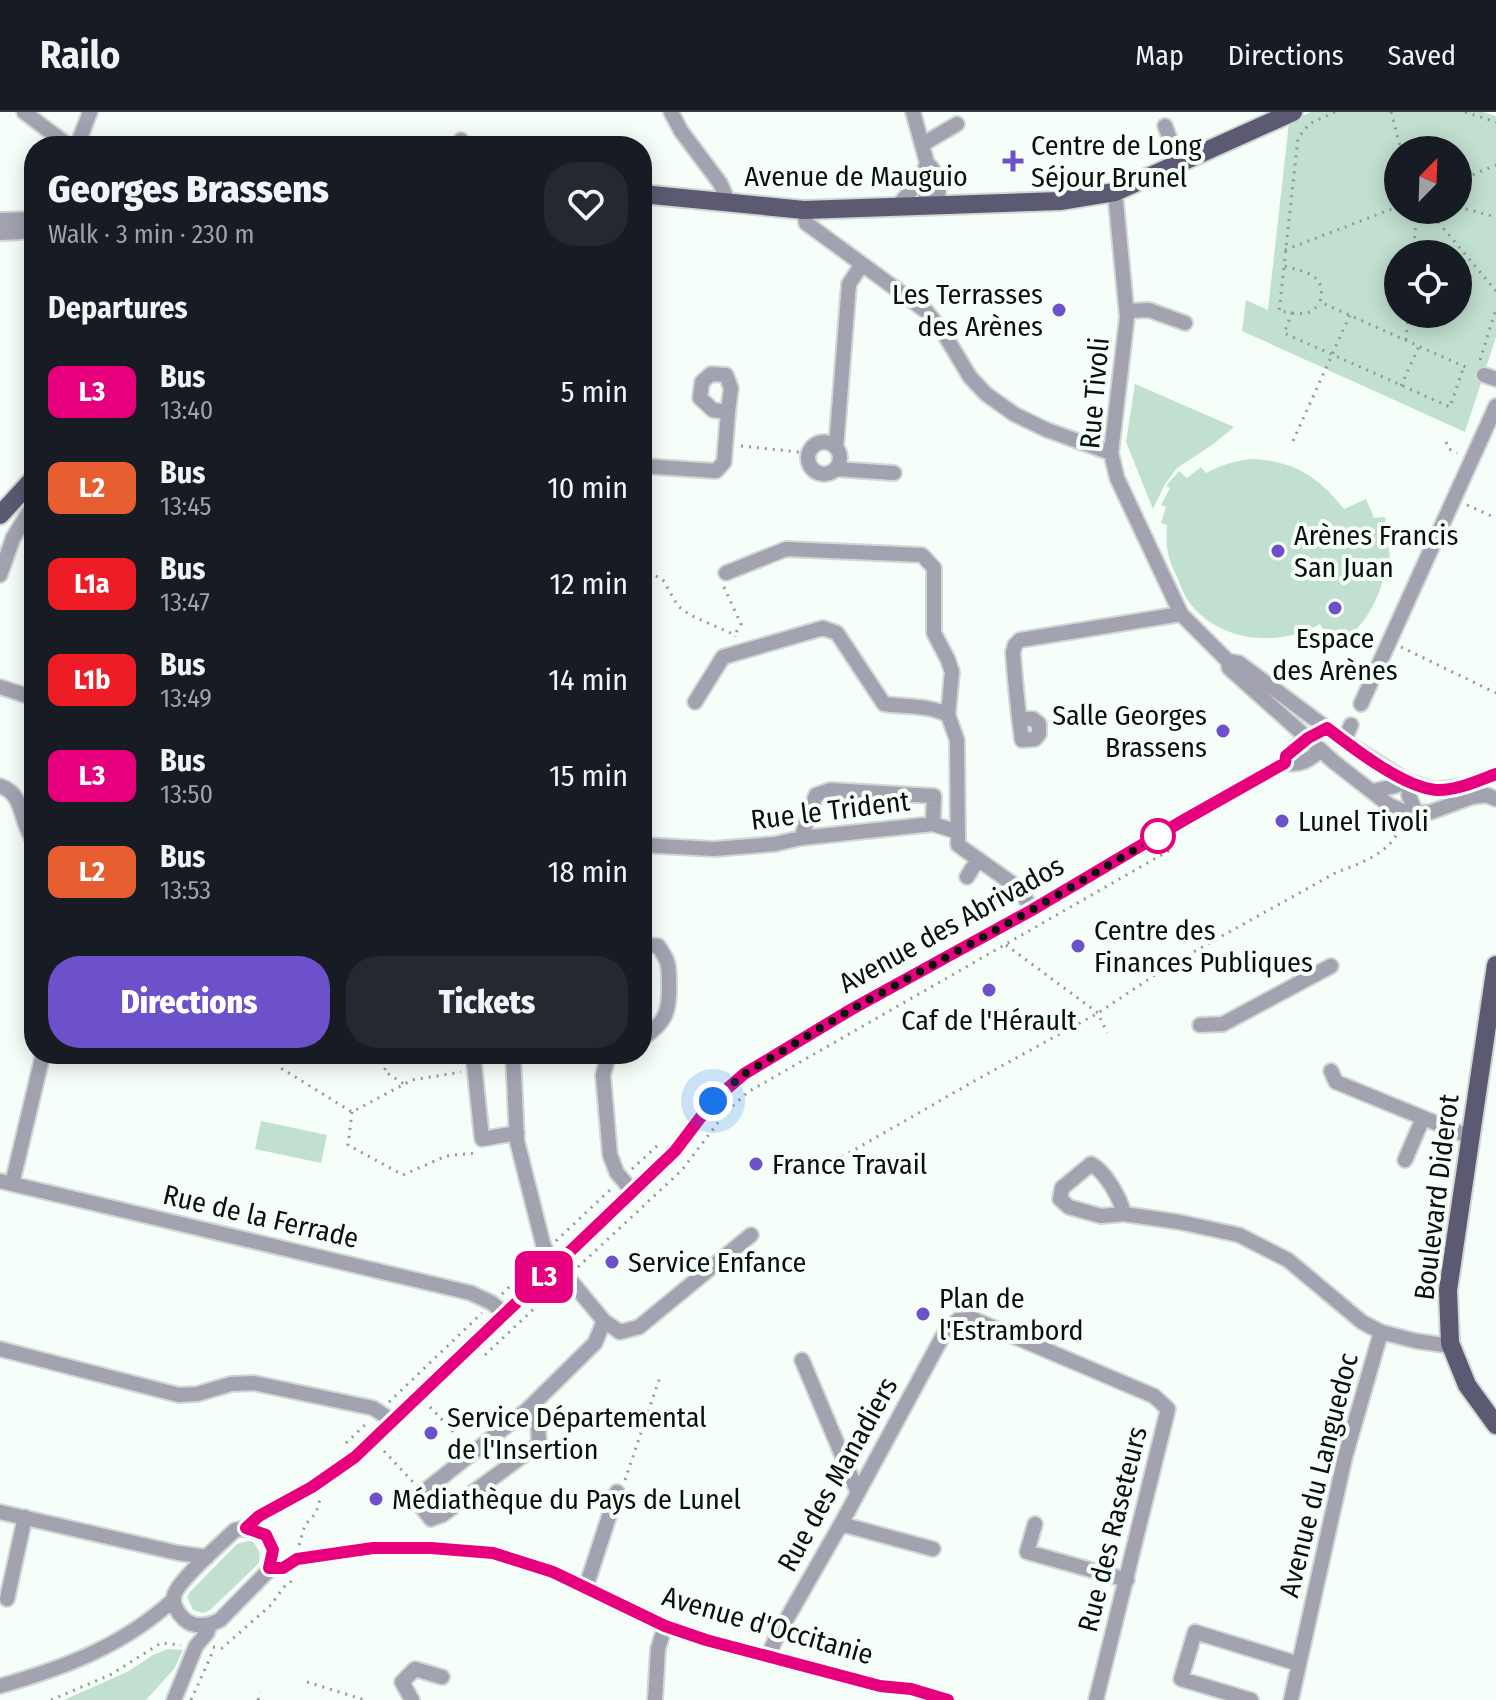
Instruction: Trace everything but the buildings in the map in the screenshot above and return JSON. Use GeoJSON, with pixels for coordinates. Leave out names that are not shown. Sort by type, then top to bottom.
{"type":"FeatureCollection","features":[{"type":"Feature","properties":{"kind":"main road","name":"Avenue de Mauguio"},"geometry":{"type":"LineString","coordinates":[[652,195],[804,210],[1060,201],[1115,192],[1293,112]]}},
{"type":"Feature","properties":{"kind":"main road"},"geometry":{"type":"LineString","coordinates":[[0,515],[24,489]]}},
{"type":"Feature","properties":{"kind":"main road","name":"Boulevard Diderot"},"geometry":{"type":"LineString","coordinates":[[1496,965],[1448,1290],[1450,1343],[1467,1385],[1496,1425]]}},
{"type":"Feature","properties":{"kind":"street"},"geometry":{"type":"LineString","coordinates":[[24,112],[56,136]]}},
{"type":"Feature","properties":{"kind":"street"},"geometry":{"type":"LineString","coordinates":[[81,136],[90,112]]}},
{"type":"Feature","properties":{"kind":"street"},"geometry":{"type":"LineString","coordinates":[[671,112],[681,131],[720,183],[725,204]]}},
{"type":"Feature","properties":{"kind":"street"},"geometry":{"type":"LineString","coordinates":[[896,208],[921,179],[927,163],[913,112]]}},
{"type":"Feature","properties":{"kind":"street"},"geometry":{"type":"LineString","coordinates":[[923,144],[957,124]]}},
{"type":"Feature","properties":{"kind":"street"},"geometry":{"type":"LineString","coordinates":[[1165,126],[1179,163]]}},
{"type":"Feature","properties":{"kind":"street"},"geometry":{"type":"LineString","coordinates":[[921,179],[925,196],[937,206],[940,192],[933,169],[927,163]]}},
{"type":"Feature","properties":{"kind":"street","name":"Rue Tivoli"},"geometry":{"type":"LineString","coordinates":[[1115,192],[1127,311],[1111,453],[1117,478],[1181,614],[1228,661],[1239,663],[1344,741],[1407,781],[1435,790],[1464,786],[1496,774]]}},
{"type":"Feature","properties":{"kind":"street"},"geometry":{"type":"LineString","coordinates":[[804,210],[806,223],[926,311],[943,332],[970,377],[986,394],[1014,414],[1047,430],[1111,453]]}},
{"type":"Feature","properties":{"kind":"street"},"geometry":{"type":"LineString","coordinates":[[0,220],[24,220]]}},
{"type":"Feature","properties":{"kind":"street"},"geometry":{"type":"LineString","coordinates":[[0,233],[24,229]]}},
{"type":"Feature","properties":{"kind":"street"},"geometry":{"type":"LineString","coordinates":[[836,469],[840,461],[836,448],[849,284],[862,264]]}},
{"type":"Feature","properties":{"kind":"street"},"geometry":{"type":"LineString","coordinates":[[1127,311],[1149,310],[1185,323]]}},
{"type":"Feature","properties":{"kind":"street"},"geometry":{"type":"LineString","coordinates":[[1361,704],[1496,406]]}},
{"type":"Feature","properties":{"kind":"street"},"geometry":{"type":"LineString","coordinates":[[652,467],[716,471],[724,462],[728,412]]}},
{"type":"Feature","properties":{"kind":"street"},"geometry":{"type":"LineString","coordinates":[[836,448],[828,443],[815,445],[809,453],[809,464],[816,472],[827,474],[836,469],[894,473]]}},
{"type":"Feature","properties":{"kind":"street"},"geometry":{"type":"LineString","coordinates":[[0,575],[13,538],[24,520]]}},
{"type":"Feature","properties":{"kind":"street"},"geometry":{"type":"LineString","coordinates":[[726,573],[786,549],[922,555],[934,568],[934,633],[952,672],[948,715],[957,740],[958,845],[1020,889],[1032,910]]}},
{"type":"Feature","properties":{"kind":"street"},"geometry":{"type":"LineString","coordinates":[[1019,718],[1013,652],[1020,640],[1181,614]]}},
{"type":"Feature","properties":{"kind":"street"},"geometry":{"type":"LineString","coordinates":[[695,702],[723,657],[823,628],[837,633],[884,704],[934,708],[948,715]]}},
{"type":"Feature","properties":{"kind":"street","name":"Rue Tivoli"},"geometry":{"type":"LineString","coordinates":[[1228,661],[1229,668],[1334,762],[1389,805],[1410,813]]}},
{"type":"Feature","properties":{"kind":"street"},"geometry":{"type":"LineString","coordinates":[[0,687],[24,695]]}},
{"type":"Feature","properties":{"kind":"street"},"geometry":{"type":"LineString","coordinates":[[1344,741],[1351,725]]}},
{"type":"Feature","properties":{"kind":"street"},"geometry":{"type":"LineString","coordinates":[[1308,738],[1327,728]]}},
{"type":"Feature","properties":{"kind":"street"},"geometry":{"type":"LineString","coordinates":[[1321,750],[1327,728]]}},
{"type":"Feature","properties":{"kind":"street","name":"Avenue des Abrivados"},"geometry":{"type":"LineString","coordinates":[[1285,763],[1286,756],[1308,738]]}},
{"type":"Feature","properties":{"kind":"street","name":"Avenue des Abrivados"},"geometry":{"type":"LineString","coordinates":[[182,1582],[235,1530],[246,1528],[259,1516],[312,1487],[355,1457],[675,1151],[713,1101],[744,1074],[852,1009],[1032,910],[1285,763],[1295,765],[1309,760],[1321,750]]}},
{"type":"Feature","properties":{"kind":"street"},"geometry":{"type":"LineString","coordinates":[[1407,781],[1410,813],[1431,812],[1472,797],[1487,795],[1496,799]]}},
{"type":"Feature","properties":{"kind":"street","name":"Rue Tivoli"},"geometry":{"type":"LineString","coordinates":[[1373,791],[1407,781]]}},
{"type":"Feature","properties":{"kind":"street"},"geometry":{"type":"LineString","coordinates":[[0,786],[8,788],[16,796],[24,821]]}},
{"type":"Feature","properties":{"kind":"street"},"geometry":{"type":"LineString","coordinates":[[801,838],[816,795],[830,790],[934,796],[933,824]]}},
{"type":"Feature","properties":{"kind":"street","name":"Rue le Trident"},"geometry":{"type":"LineString","coordinates":[[652,846],[714,849],[933,824],[958,832]]}},
{"type":"Feature","properties":{"kind":"street"},"geometry":{"type":"LineString","coordinates":[[967,877],[978,859]]}},
{"type":"Feature","properties":{"kind":"street"},"geometry":{"type":"LineString","coordinates":[[652,946],[658,946],[668,960],[670,1006],[652,1032]]}},
{"type":"Feature","properties":{"kind":"street"},"geometry":{"type":"LineString","coordinates":[[1200,1025],[1223,1024],[1331,966]]}},
{"type":"Feature","properties":{"kind":"street"},"geometry":{"type":"LineString","coordinates":[[6,1182],[40,1064]]}},
{"type":"Feature","properties":{"kind":"street"},"geometry":{"type":"LineString","coordinates":[[474,1064],[482,1139],[517,1133]]}},
{"type":"Feature","properties":{"kind":"street"},"geometry":{"type":"LineString","coordinates":[[514,1064],[517,1133],[543,1244],[604,1321],[620,1332],[639,1327],[751,1235]]}},
{"type":"Feature","properties":{"kind":"street"},"geometry":{"type":"LineString","coordinates":[[607,1064],[603,1075],[610,1155],[617,1173],[635,1190]]}},
{"type":"Feature","properties":{"kind":"street"},"geometry":{"type":"LineString","coordinates":[[1331,1071],[1336,1082],[1470,1137]]}},
{"type":"Feature","properties":{"kind":"street"},"geometry":{"type":"LineString","coordinates":[[1405,1160],[1423,1118]]}},
{"type":"Feature","properties":{"kind":"street"},"geometry":{"type":"LineString","coordinates":[[1124,1214],[1120,1199],[1097,1167],[1091,1164],[1062,1188],[1060,1199],[1069,1207],[1101,1216],[1124,1214],[1239,1235],[1288,1260],[1348,1312],[1381,1332]]}},
{"type":"Feature","properties":{"kind":"street","name":"Rue de la Ferrade"},"geometry":{"type":"LineString","coordinates":[[6,1182],[471,1293],[492,1303],[505,1314]]}},
{"type":"Feature","properties":{"kind":"street","name":"Rue des Raseteurs"},"geometry":{"type":"LineString","coordinates":[[958,1320],[973,1319],[1154,1396],[1168,1409],[1096,1700]]}},
{"type":"Feature","properties":{"kind":"street","name":"Rue des Manadiers"},"geometry":{"type":"LineString","coordinates":[[768,1656],[945,1332],[958,1320]]}},
{"type":"Feature","properties":{"kind":"street"},"geometry":{"type":"LineString","coordinates":[[528,1409],[538,1424],[539,1444],[442,1515],[431,1519],[420,1505],[422,1493],[528,1409],[595,1343],[604,1321]]}},
{"type":"Feature","properties":{"kind":"street","name":"Avenue du Languedoc"},"geometry":{"type":"LineString","coordinates":[[1291,1700],[1345,1457],[1381,1332],[1416,1341],[1450,1343]]}},
{"type":"Feature","properties":{"kind":"street"},"geometry":{"type":"LineString","coordinates":[[0,1349],[179,1395],[197,1394],[231,1384],[254,1383],[373,1408],[393,1421]]}},
{"type":"Feature","properties":{"kind":"street"},"geometry":{"type":"LineString","coordinates":[[802,1360],[858,1493]]}},
{"type":"Feature","properties":{"kind":"street"},"geometry":{"type":"LineString","coordinates":[[586,1587],[617,1492]]}},
{"type":"Feature","properties":{"kind":"street"},"geometry":{"type":"LineString","coordinates":[[153,1619],[188,1621],[201,1626],[220,1620],[269,1568],[273,1550],[266,1535],[271,1509]]}},
{"type":"Feature","properties":{"kind":"street"},"geometry":{"type":"LineString","coordinates":[[0,1512],[207,1557]]}},
{"type":"Feature","properties":{"kind":"street"},"geometry":{"type":"LineString","coordinates":[[7,1599],[25,1517]]}},
{"type":"Feature","properties":{"kind":"street"},"geometry":{"type":"LineString","coordinates":[[841,1524],[933,1549]]}},
{"type":"Feature","properties":{"kind":"street"},"geometry":{"type":"LineString","coordinates":[[1035,1524],[1027,1552],[1127,1580]]}},
{"type":"Feature","properties":{"kind":"street"},"geometry":{"type":"LineString","coordinates":[[246,1528],[266,1535]]}},
{"type":"Feature","properties":{"kind":"street","name":"Avenue d'Occitanie"},"geometry":{"type":"LineString","coordinates":[[269,1568],[283,1568],[297,1559],[373,1548],[431,1548],[493,1553],[553,1572],[665,1626],[706,1640],[768,1656],[878,1693],[911,1689],[948,1700]]}},
{"type":"Feature","properties":{"kind":"street","name":"Avenue d'Occitanie"},"geometry":{"type":"LineString","coordinates":[[273,1550],[297,1559]]}},
{"type":"Feature","properties":{"kind":"street"},"geometry":{"type":"LineString","coordinates":[[174,1700],[189,1645],[188,1621],[175,1607],[174,1599],[182,1582],[178,1553]]}},
{"type":"Feature","properties":{"kind":"street"},"geometry":{"type":"LineString","coordinates":[[0,1686],[43,1674],[94,1654],[153,1619],[174,1599]]}},
{"type":"Feature","properties":{"kind":"street"},"geometry":{"type":"LineString","coordinates":[[189,1645],[207,1633],[210,1625]]}},
{"type":"Feature","properties":{"kind":"street"},"geometry":{"type":"LineString","coordinates":[[655,1700],[658,1649],[665,1626]]}},
{"type":"Feature","properties":{"kind":"street"},"geometry":{"type":"LineString","coordinates":[[1251,1700],[1181,1679],[1195,1632],[1299,1664]]}},
{"type":"Feature","properties":{"kind":"street"},"geometry":{"type":"LineString","coordinates":[[412,1700],[402,1682],[415,1669],[442,1677]]}},
{"type":"Feature","properties":{"kind":"path"},"geometry":{"type":"LineString","coordinates":[[1284,266],[1314,276],[1321,288],[1320,302],[1310,312],[1279,311],[1298,138],[1309,124],[1335,112]]}},
{"type":"Feature","properties":{"kind":"path"},"geometry":{"type":"LineString","coordinates":[[1391,112],[1397,136]]}},
{"type":"Feature","properties":{"kind":"path"},"geometry":{"type":"LineString","coordinates":[[1465,112],[1496,122]]}},
{"type":"Feature","properties":{"kind":"path"},"geometry":{"type":"LineString","coordinates":[[1472,175],[1496,165]]}},
{"type":"Feature","properties":{"kind":"path"},"geometry":{"type":"LineString","coordinates":[[1472,211],[1496,217]]}},
{"type":"Feature","properties":{"kind":"path"},"geometry":{"type":"LineString","coordinates":[[1285,250],[1384,213]]}},
{"type":"Feature","properties":{"kind":"path"},"geometry":{"type":"LineString","coordinates":[[1440,224],[1496,291]]}},
{"type":"Feature","properties":{"kind":"path"},"geometry":{"type":"LineString","coordinates":[[1320,302],[1476,371],[1496,309]]}},
{"type":"Feature","properties":{"kind":"path"},"geometry":{"type":"LineString","coordinates":[[1292,313],[1284,333],[1450,407],[1464,366]]}},
{"type":"Feature","properties":{"kind":"path"},"geometry":{"type":"LineString","coordinates":[[1293,441],[1350,315]]}},
{"type":"Feature","properties":{"kind":"path"},"geometry":{"type":"LineString","coordinates":[[1406,340],[1407,328]]}},
{"type":"Feature","properties":{"kind":"path"},"geometry":{"type":"LineString","coordinates":[[1401,386],[1419,346]]}},
{"type":"Feature","properties":{"kind":"path"},"geometry":{"type":"LineString","coordinates":[[1446,442],[1449,449],[1472,460]]}},
{"type":"Feature","properties":{"kind":"path"},"geometry":{"type":"LineString","coordinates":[[725,444],[809,453]]}},
{"type":"Feature","properties":{"kind":"path"},"geometry":{"type":"LineString","coordinates":[[1464,504],[1496,518]]}},
{"type":"Feature","properties":{"kind":"path"},"geometry":{"type":"LineString","coordinates":[[726,573],[719,576],[741,624],[735,635]]}},
{"type":"Feature","properties":{"kind":"path"},"geometry":{"type":"LineString","coordinates":[[652,574],[663,580],[678,606],[690,615],[735,635],[741,651]]}},
{"type":"Feature","properties":{"kind":"path"},"geometry":{"type":"LineString","coordinates":[[1402,647],[1496,693]]}},
{"type":"Feature","properties":{"kind":"path"},"geometry":{"type":"LineString","coordinates":[[821,1169],[1098,1013],[1170,965],[1337,872],[1362,864],[1397,838],[1410,813]]}},
{"type":"Feature","properties":{"kind":"path"},"geometry":{"type":"LineString","coordinates":[[726,1112],[748,1092],[1170,850]]}},
{"type":"Feature","properties":{"kind":"path"},"geometry":{"type":"LineString","coordinates":[[1006,945],[1098,1013],[1107,1033]]}},
{"type":"Feature","properties":{"kind":"path"},"geometry":{"type":"LineString","coordinates":[[278,1064],[352,1112]]}},
{"type":"Feature","properties":{"kind":"path"},"geometry":{"type":"LineString","coordinates":[[388,1064],[384,1071],[404,1084]]}},
{"type":"Feature","properties":{"kind":"path"},"geometry":{"type":"LineString","coordinates":[[352,1112],[412,1080],[467,1064]]}},
{"type":"Feature","properties":{"kind":"path"},"geometry":{"type":"LineString","coordinates":[[352,1112],[348,1145],[403,1175],[446,1156],[483,1153]]}},
{"type":"Feature","properties":{"kind":"path"},"geometry":{"type":"LineString","coordinates":[[617,1492],[628,1476],[661,1374]]}},
{"type":"Feature","properties":{"kind":"path"},"geometry":{"type":"LineString","coordinates":[[430,1407],[472,1453]]}},
{"type":"Feature","properties":{"kind":"path"},"geometry":{"type":"LineString","coordinates":[[384,1451],[417,1487]]}},
{"type":"Feature","properties":{"kind":"path"},"geometry":{"type":"LineString","coordinates":[[51,1700],[110,1675],[161,1643],[189,1645]]}},
{"type":"Feature","properties":{"kind":"path"},"geometry":{"type":"LineString","coordinates":[[191,1700],[216,1647]]}},
{"type":"Feature","properties":{"kind":"path"},"geometry":{"type":"LineString","coordinates":[[307,1682],[365,1700]]}},
{"type":"Feature","properties":{"kind":"path"},"geometry":{"type":"LineString","coordinates":[[258,1700],[260,1692]]}},
{"type":"Feature","properties":{"kind":"green space"},"geometry":{"type":"Polygon","coordinates":[[[1311,112],[1483,112],[1496,116],[1496,337],[1465,432],[1242,331],[1246,300],[1268,310],[1289,122],[1311,112]]]}},
{"type":"Feature","properties":{"kind":"green space"},"geometry":{"type":"Polygon","coordinates":[[[1135,384],[1234,427],[1177,468],[1153,509],[1126,442],[1135,384]]]}},
{"type":"Feature","properties":{"kind":"green space","name":"Arènes Francis San Juan"},"geometry":{"type":"Polygon","coordinates":[[[1251,459],[1280,463],[1304,472],[1325,488],[1344,509],[1366,499],[1374,518],[1385,517],[1390,559],[1388,581],[1383,580],[1366,618],[1337,648],[1320,624],[1304,632],[1268,638],[1232,633],[1201,615],[1183,591],[1168,553],[1167,525],[1161,523],[1166,507],[1161,505],[1170,488],[1166,486],[1179,471],[1187,478],[1201,467],[1206,473],[1251,459]]]}},
{"type":"Feature","properties":{"kind":"green space"},"geometry":{"type":"Polygon","coordinates":[[[261,1121],[327,1135],[321,1163],[255,1149],[261,1121]]]}},
{"type":"Feature","properties":{"kind":"green space"},"geometry":{"type":"Polygon","coordinates":[[[253,1542],[258,1550],[258,1564],[210,1610],[203,1613],[193,1610],[187,1597],[190,1592],[237,1544],[253,1542]]]}},
{"type":"Feature","properties":{"kind":"green space"},"geometry":{"type":"Polygon","coordinates":[[[168,1649],[183,1650],[174,1669],[146,1700],[64,1700],[129,1671],[168,1649]]]}},
{"type":"Feature","properties":{"kind":"bus line","name":"L3"},"geometry":{"type":"LineString","coordinates":[[948,1700],[911,1689],[880,1686],[706,1640],[665,1626],[553,1572],[493,1553],[431,1548],[373,1548],[297,1559],[283,1568],[269,1568],[273,1550],[266,1535],[246,1528],[259,1516],[312,1487],[355,1457],[675,1151],[713,1101],[744,1074],[852,1009],[1032,910],[1285,763],[1286,756],[1308,738],[1327,728],[1386,769],[1407,781],[1435,790],[1464,786],[1496,774]]}},
{"type":"Feature","properties":{"kind":"place","name":"Centre de Long Séjour Brunel"},"geometry":{"type":"Point","coordinates":[1013,161]}},
{"type":"Feature","properties":{"kind":"place","name":"Les Terrasses des Arènes"},"geometry":{"type":"Point","coordinates":[1059,310]}},
{"type":"Feature","properties":{"kind":"place","name":"Arènes Francis San Juan"},"geometry":{"type":"Point","coordinates":[1278,551]}},
{"type":"Feature","properties":{"kind":"place","name":"Espace des Arènes"},"geometry":{"type":"Point","coordinates":[1335,608]}},
{"type":"Feature","properties":{"kind":"place","name":"Salle Georges Brassens"},"geometry":{"type":"Point","coordinates":[1223,731]}},
{"type":"Feature","properties":{"kind":"place","name":"Lunel Tivoli"},"geometry":{"type":"Point","coordinates":[1282,821]}},
{"type":"Feature","properties":{"kind":"place","name":"Centre des Finances Publiques"},"geometry":{"type":"Point","coordinates":[1078,946]}},
{"type":"Feature","properties":{"kind":"place","name":"Caf de l'Hérault"},"geometry":{"type":"Point","coordinates":[989,990]}},
{"type":"Feature","properties":{"kind":"place","name":"France Travail"},"geometry":{"type":"Point","coordinates":[756,1164]}},
{"type":"Feature","properties":{"kind":"place","name":"Service Enfance"},"geometry":{"type":"Point","coordinates":[612,1262]}},
{"type":"Feature","properties":{"kind":"place","name":"Plan de l'Estrambord"},"geometry":{"type":"Point","coordinates":[923,1314]}},
{"type":"Feature","properties":{"kind":"place","name":"Service Départemental de l'Insertion"},"geometry":{"type":"Point","coordinates":[431,1433]}},
{"type":"Feature","properties":{"kind":"place","name":"Médiathèque du Pays de Lunel"},"geometry":{"type":"Point","coordinates":[376,1499]}},
{"type":"Feature","properties":{"kind":"route"},"geometry":{"type":"LineString","coordinates":[[713,1101],[744,1074],[852,1009],[1032,910],[1158,836]]}}]}
